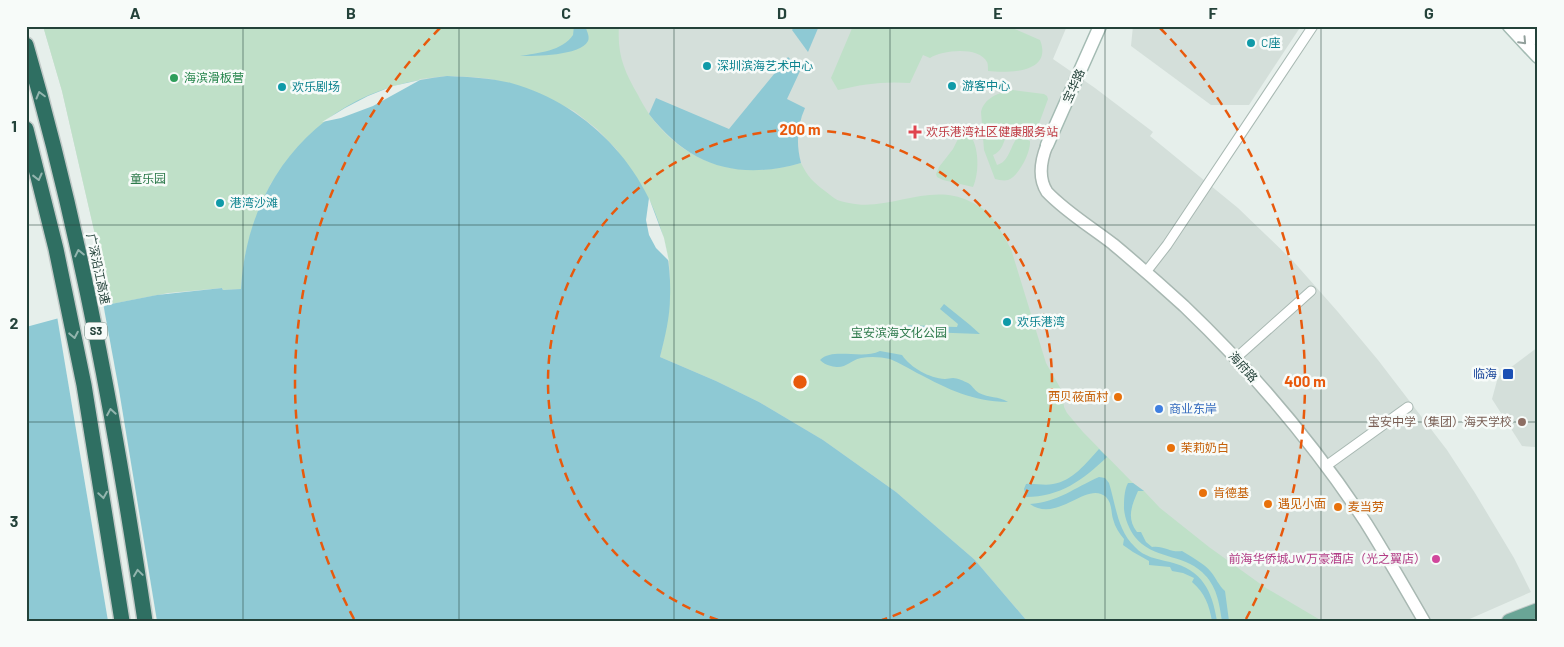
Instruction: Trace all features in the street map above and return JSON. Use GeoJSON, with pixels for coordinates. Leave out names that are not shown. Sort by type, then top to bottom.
{"type":"FeatureCollection","features":[{"type":"Feature","properties":{"kind":"highway","name":"广深沿江高速"},"geometry":{"type":"LineString","coordinates":[[26,45],[57,158],[91,307],[117,445],[145,621]]}},
{"type":"Feature","properties":{"kind":"highway","name":"S3"},"geometry":{"type":"LineString","coordinates":[[26,129],[56,250],[84,385],[122,621]]}},
{"type":"Feature","properties":{"kind":"main road","name":"宝华路"},"geometry":{"type":"LineString","coordinates":[[1047,145],[1100,26]]}},
{"type":"Feature","properties":{"kind":"main road"},"geometry":{"type":"LineString","coordinates":[[1509,26],[1538,57]]}},
{"type":"Feature","properties":{"kind":"main road"},"geometry":{"type":"LineString","coordinates":[[1524,26],[1538,40]]}},
{"type":"Feature","properties":{"kind":"main road"},"geometry":{"type":"LineString","coordinates":[[1509,621],[1538,610]]}},
{"type":"Feature","properties":{"kind":"street"},"geometry":{"type":"LineString","coordinates":[[1146,272],[1167,245],[1314,26]]}},
{"type":"Feature","properties":{"kind":"street","name":"海府路"},"geometry":{"type":"LineString","coordinates":[[1047,145],[1041,174],[1047,192],[1146,272],[1236,358],[1326,466],[1366,523],[1424,621]]}},
{"type":"Feature","properties":{"kind":"street"},"geometry":{"type":"LineString","coordinates":[[1236,358],[1311,291]]}},
{"type":"Feature","properties":{"kind":"street"},"geometry":{"type":"LineString","coordinates":[[1326,466],[1408,407]]}},
{"type":"Feature","properties":{"kind":"shaded area","name":"欢乐港湾"},"geometry":{"type":"Polygon","coordinates":[[[43,26],[1067,26],[1053,59],[1153,132],[1150,136],[1238,208],[1293,261],[1378,360],[1447,450],[1514,558],[1531,592],[1465,621],[1027,621],[975,560],[222,288],[168,293],[111,304],[62,91],[43,26]]]}},
{"type":"Feature","properties":{"kind":"shaded area"},"geometry":{"type":"Polygon","coordinates":[[[1133,26],[1301,26],[1249,105],[1211,105],[1131,46],[1133,26]]]}},
{"type":"Feature","properties":{"kind":"shaded area","name":"宝安中学（集团）海天学校"},"geometry":{"type":"Polygon","coordinates":[[[1538,347],[1538,452],[1535,447],[1522,446],[1492,399],[1498,377],[1538,347]]]}},
{"type":"Feature","properties":{"kind":"green space","name":"宝安滨海文化公园"},"geometry":{"type":"Polygon","coordinates":[[[43,26],[619,26],[620,54],[629,78],[649,114],[664,132],[680,146],[698,157],[736,169],[779,168],[801,163],[817,185],[836,199],[849,203],[879,204],[939,195],[954,196],[969,201],[986,211],[998,226],[1011,249],[1046,363],[1062,391],[1064,407],[1067,413],[1083,432],[1160,508],[1209,547],[1266,588],[1322,621],[1027,621],[975,560],[896,492],[823,440],[759,402],[660,357],[669,309],[669,261],[617,150],[597,129],[574,111],[531,90],[491,79],[447,76],[420,79],[271,183],[250,234],[244,261],[241,289],[223,290],[222,288],[168,293],[111,304],[62,91],[43,26]]]}},
{"type":"Feature","properties":{"kind":"green space"},"geometry":{"type":"Polygon","coordinates":[[[853,26],[1008,26],[1040,40],[1042,51],[1040,59],[1035,65],[1027,69],[1007,72],[988,71],[987,63],[983,57],[969,52],[943,53],[930,58],[923,55],[910,83],[891,82],[838,90],[831,78],[853,26]]]}},
{"type":"Feature","properties":{"kind":"green space"},"geometry":{"type":"Polygon","coordinates":[[[1013,90],[1044,94],[1048,99],[1037,129],[1034,131],[1014,129],[1006,136],[999,151],[993,155],[997,165],[1007,158],[1017,138],[1024,138],[1030,141],[1029,151],[1020,169],[1012,178],[1000,180],[995,179],[984,150],[981,112],[985,103],[993,96],[1013,90]]]}},
{"type":"Feature","properties":{"kind":"green space"},"geometry":{"type":"Polygon","coordinates":[[[964,130],[973,140],[976,148],[977,173],[973,187],[943,180],[937,177],[936,174],[964,130]]]}},
{"type":"Feature","properties":{"kind":"water"},"geometry":{"type":"Polygon","coordinates":[[[574,26],[585,26],[589,39],[576,50],[557,54],[520,56],[542,52],[563,45],[573,35],[574,26]]]}},
{"type":"Feature","properties":{"kind":"water"},"geometry":{"type":"Polygon","coordinates":[[[795,26],[819,26],[808,52],[792,30],[795,26]]]}},
{"type":"Feature","properties":{"kind":"water"},"geometry":{"type":"Polygon","coordinates":[[[788,57],[801,69],[787,99],[805,108],[798,135],[801,163],[756,170],[716,165],[698,157],[681,146],[664,132],[649,114],[656,98],[729,129],[788,57]]]}},
{"type":"Feature","properties":{"kind":"water"},"geometry":{"type":"Polygon","coordinates":[[[447,76],[511,83],[545,96],[576,114],[604,136],[627,163],[646,193],[660,226],[668,261],[670,304],[660,357],[759,402],[823,440],[896,492],[975,560],[1027,621],[26,621],[26,327],[111,304],[157,295],[222,288],[223,290],[241,289],[245,254],[254,221],[267,191],[285,162],[306,137],[332,116],[361,99],[401,84],[447,76]]]}},
{"type":"Feature","properties":{"kind":"water"},"geometry":{"type":"Polygon","coordinates":[[[944,304],[980,334],[926,332],[871,336],[881,331],[902,326],[957,327],[958,324],[940,309],[944,304]]]}},
{"type":"Feature","properties":{"kind":"water"},"geometry":{"type":"Polygon","coordinates":[[[880,351],[902,355],[915,368],[927,374],[939,378],[961,380],[979,393],[1008,402],[961,394],[890,359],[865,357],[840,367],[826,364],[820,360],[832,354],[865,354],[880,351]]]}},
{"type":"Feature","properties":{"kind":"water"},"geometry":{"type":"Polygon","coordinates":[[[1099,449],[1107,457],[1080,480],[1050,494],[1026,497],[1024,489],[1026,484],[1050,485],[1067,479],[1079,471],[1099,449]]]}},
{"type":"Feature","properties":{"kind":"water"},"geometry":{"type":"Polygon","coordinates":[[[1099,477],[1105,478],[1109,483],[1118,517],[1129,540],[1147,555],[1181,566],[1198,576],[1204,583],[1212,600],[1217,621],[1212,621],[1206,600],[1192,582],[1194,578],[1172,571],[1170,567],[1149,565],[1149,561],[1123,545],[1124,539],[1115,525],[1106,497],[1098,493],[1090,494],[1051,509],[1040,509],[1030,504],[1058,497],[1099,477]]]}},
{"type":"Feature","properties":{"kind":"water"},"geometry":{"type":"Polygon","coordinates":[[[1128,483],[1133,483],[1144,491],[1138,491],[1131,512],[1132,522],[1137,532],[1141,532],[1146,542],[1152,547],[1182,551],[1208,569],[1225,591],[1229,621],[1222,621],[1214,589],[1202,572],[1186,562],[1150,549],[1135,537],[1128,524],[1124,509],[1125,492],[1128,483]]]}},
{"type":"Feature","properties":{"kind":"pier"},"geometry":{"type":"Polygon","coordinates":[[[420,80],[373,106],[341,118],[322,122],[368,96],[393,86],[420,80]]]}},
{"type":"Feature","properties":{"kind":"pier"},"geometry":{"type":"Polygon","coordinates":[[[649,198],[664,238],[669,261],[656,248],[649,235],[646,220],[649,198]]]}},
{"type":"Feature","properties":{"kind":"pier"},"geometry":{"type":"Polygon","coordinates":[[[103,303],[157,621],[108,621],[57,316],[103,303]]]}},
{"type":"Feature","properties":{"kind":"place","name":"C座"},"geometry":{"type":"Point","coordinates":[1251,43]}},
{"type":"Feature","properties":{"kind":"place","name":"深圳滨海艺术中心"},"geometry":{"type":"Point","coordinates":[707,66]}},
{"type":"Feature","properties":{"kind":"place","name":"海滨滑板营"},"geometry":{"type":"Point","coordinates":[174,78]}},
{"type":"Feature","properties":{"kind":"place","name":"游客中心"},"geometry":{"type":"Point","coordinates":[952,86]}},
{"type":"Feature","properties":{"kind":"place","name":"欢乐剧场"},"geometry":{"type":"Point","coordinates":[282,87]}},
{"type":"Feature","properties":{"kind":"place","name":"欢乐港湾社区健康服务站"},"geometry":{"type":"Point","coordinates":[915,132]}},
{"type":"Feature","properties":{"kind":"place","name":"港湾沙滩"},"geometry":{"type":"Point","coordinates":[220,203]}},
{"type":"Feature","properties":{"kind":"place","name":"欢乐港湾"},"geometry":{"type":"Point","coordinates":[1007,322]}},
{"type":"Feature","properties":{"kind":"place","name":"临海"},"geometry":{"type":"Point","coordinates":[1508,374]}},
{"type":"Feature","properties":{"kind":"place","name":"西贝莜面村"},"geometry":{"type":"Point","coordinates":[1118,397]}},
{"type":"Feature","properties":{"kind":"place","name":"商业东岸"},"geometry":{"type":"Point","coordinates":[1159,409]}},
{"type":"Feature","properties":{"kind":"place","name":"宝安中学（集团）海天学校"},"geometry":{"type":"Point","coordinates":[1522,422]}},
{"type":"Feature","properties":{"kind":"place","name":"茉莉奶白"},"geometry":{"type":"Point","coordinates":[1171,448]}},
{"type":"Feature","properties":{"kind":"place","name":"肯德基"},"geometry":{"type":"Point","coordinates":[1203,493]}},
{"type":"Feature","properties":{"kind":"place","name":"遇见小面"},"geometry":{"type":"Point","coordinates":[1268,504]}},
{"type":"Feature","properties":{"kind":"place","name":"麦当劳"},"geometry":{"type":"Point","coordinates":[1338,507]}},
{"type":"Feature","properties":{"kind":"place","name":"前海华侨城JW万豪酒店（光之翼店）"},"geometry":{"type":"Point","coordinates":[1436,559]}},
{"type":"Feature","properties":{"kind":"park label","name":"童乐园"},"geometry":{"type":"Point","coordinates":[148,179]}}]}
